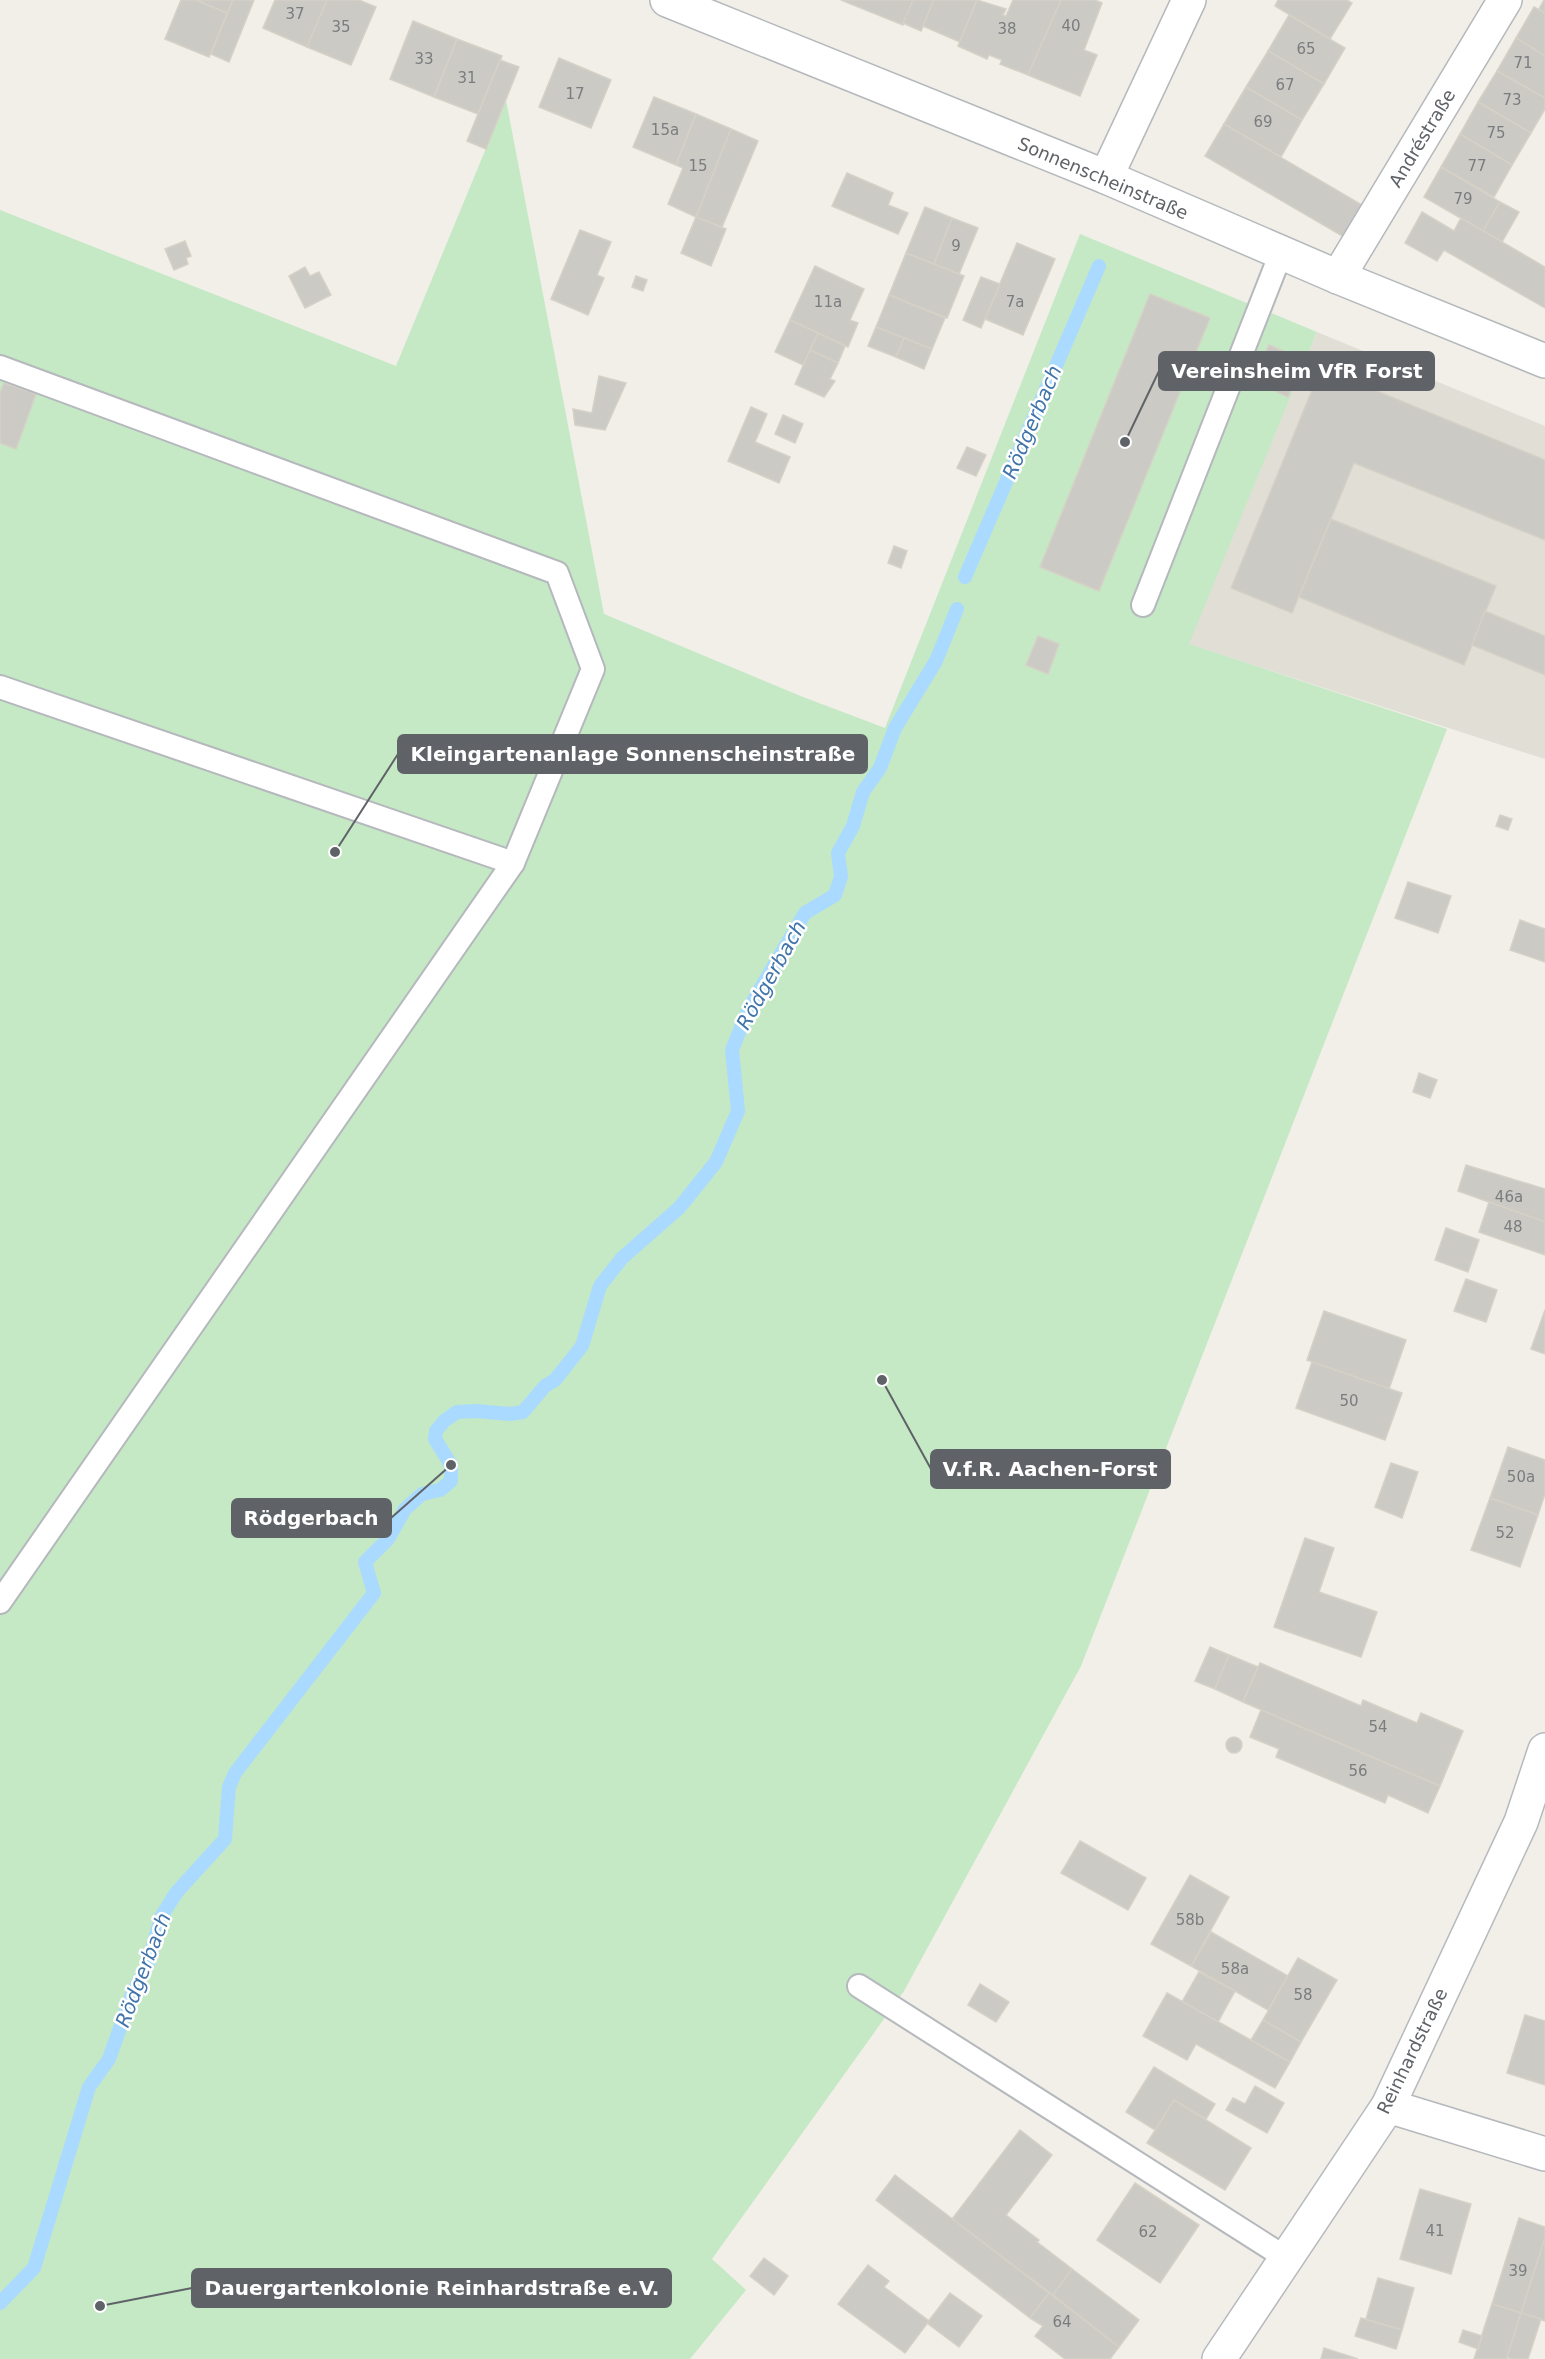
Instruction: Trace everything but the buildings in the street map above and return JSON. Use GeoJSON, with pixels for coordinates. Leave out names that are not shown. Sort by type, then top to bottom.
{"type":"FeatureCollection","features":[{"type":"Feature","properties":{"kind":"street","name":"Sonnenscheinstraße"},"geometry":{"type":"LineString","coordinates":[[667,0],[1106,177],[1338,277],[1543,355]]}},
{"type":"Feature","properties":{"kind":"street"},"geometry":{"type":"LineString","coordinates":[[1106,177],[1189,0]]}},
{"type":"Feature","properties":{"kind":"street","name":"Andréstraße"},"geometry":{"type":"LineString","coordinates":[[1338,277],[1505,0]]}},
{"type":"Feature","properties":{"kind":"street","name":"Reinhardstraße"},"geometry":{"type":"LineString","coordinates":[[1219,2359],[1388,2106],[1521,1822],[1545,1750]]}},
{"type":"Feature","properties":{"kind":"street"},"geometry":{"type":"LineString","coordinates":[[1388,2106],[1545,2154]]}},
{"type":"Feature","properties":{"kind":"lane"},"geometry":{"type":"LineString","coordinates":[[1143,605],[1281,253]]}},
{"type":"Feature","properties":{"kind":"lane"},"geometry":{"type":"LineString","coordinates":[[0,367],[557,573],[593,669],[513,863],[0,1602]]}},
{"type":"Feature","properties":{"kind":"lane"},"geometry":{"type":"LineString","coordinates":[[0,687],[513,863]]}},
{"type":"Feature","properties":{"kind":"lane"},"geometry":{"type":"LineString","coordinates":[[859,1986],[1286,2258]]}},
{"type":"Feature","properties":{"kind":"shaded area"},"geometry":{"type":"Polygon","coordinates":[[[1317,332],[1545,426],[1545,759],[1188,644],[1317,332]]]}},
{"type":"Feature","properties":{"kind":"green space"},"geometry":{"type":"Polygon","coordinates":[[[506,100],[604,614],[803,697],[885,728],[1080,234],[1317,332],[1189,644],[1447,729],[1081,1666],[904,1991],[712,2259],[746,2290],[690,2359],[0,2359],[0,210],[396,366],[506,100]]]}},
{"type":"Feature","properties":{"kind":"waterway","name":"Rödgerbach"},"geometry":{"type":"LineString","coordinates":[[965,577],[1099,266]]}},
{"type":"Feature","properties":{"kind":"waterway","name":"Rödgerbach"},"geometry":{"type":"LineString","coordinates":[[0,2303],[34,2268],[89,2087],[109,2059],[132,1994],[148,1964],[161,1917],[176,1893],[225,1839],[229,1787],[235,1773],[374,1593],[365,1562],[388,1539],[405,1509],[422,1494],[440,1490],[451,1481],[451,1465],[435,1439],[436,1431],[444,1421],[457,1412],[510,1414],[523,1412],[545,1386],[555,1380],[582,1346],[600,1286],[622,1258],[679,1208],[716,1162],[738,1111],[732,1050],[748,1010],[805,913],[835,895],[841,877],[838,853],[853,826],[863,792],[880,768],[895,728],[936,661],[957,609]]}},
{"type":"Feature","properties":{"kind":"place","name":"Vereinsheim VfR Forst"},"geometry":{"type":"Point","coordinates":[1125,442]}},
{"type":"Feature","properties":{"kind":"place","name":"Kleingartenanlage Sonnenscheinstraße"},"geometry":{"type":"Point","coordinates":[335,852]}},
{"type":"Feature","properties":{"kind":"place","name":"V.f.R. Aachen-Forst"},"geometry":{"type":"Point","coordinates":[882,1380]}},
{"type":"Feature","properties":{"kind":"place","name":"Rödgerbach"},"geometry":{"type":"Point","coordinates":[451,1465]}},
{"type":"Feature","properties":{"kind":"place","name":"Dauergartenkolonie Reinhardstraße e.V."},"geometry":{"type":"Point","coordinates":[100,2306]}}]}
